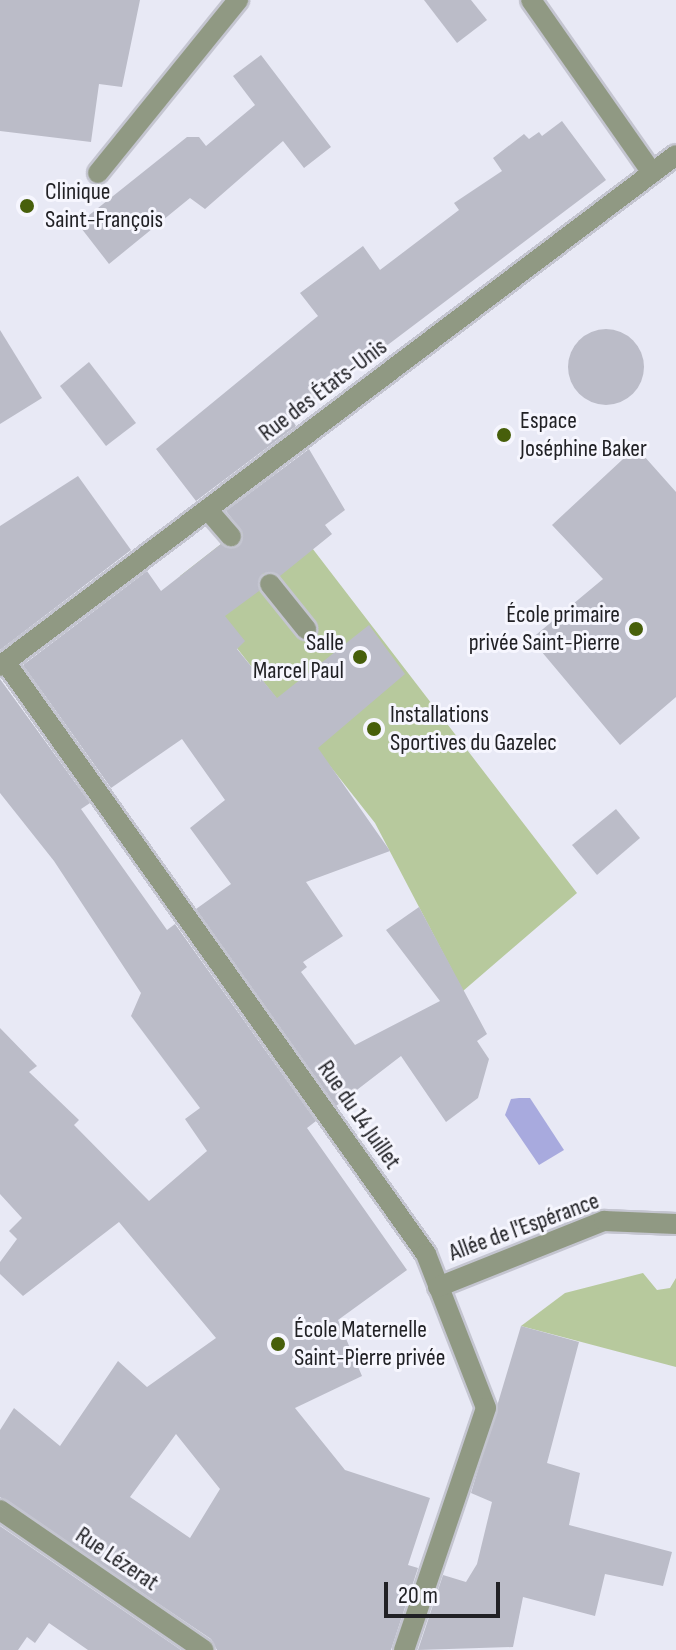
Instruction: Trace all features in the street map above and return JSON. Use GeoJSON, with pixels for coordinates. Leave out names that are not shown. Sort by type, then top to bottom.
{"type":"FeatureCollection","features":[{"type":"Feature","properties":{"kind":"street"},"geometry":{"type":"LineString","coordinates":[[98,173],[238,0]]}},
{"type":"Feature","properties":{"kind":"street"},"geometry":{"type":"LineString","coordinates":[[531,0],[650,174]]}},
{"type":"Feature","properties":{"kind":"street","name":"Rue des États-Unis"},"geometry":{"type":"LineString","coordinates":[[3,664],[676,155]]}},
{"type":"Feature","properties":{"kind":"street"},"geometry":{"type":"LineString","coordinates":[[208,510],[231,536]]}},
{"type":"Feature","properties":{"kind":"street"},"geometry":{"type":"LineString","coordinates":[[270,584],[306,629]]}},
{"type":"Feature","properties":{"kind":"street","name":"Rue du 14 Juillet"},"geometry":{"type":"LineString","coordinates":[[3,664],[426,1254],[486,1408],[404,1650]]}},
{"type":"Feature","properties":{"kind":"street","name":"Allée de l'Espérance"},"geometry":{"type":"LineString","coordinates":[[438,1287],[604,1221],[676,1224]]}},
{"type":"Feature","properties":{"kind":"street","name":"Rue Lézerat"},"geometry":{"type":"LineString","coordinates":[[0,1510],[204,1650]]}},
{"type":"Feature","properties":{"kind":"green space","name":"Installations Sportives du Gazelec"},"geometry":{"type":"Polygon","coordinates":[[[276,501],[577,893],[463,991],[375,823],[180,576],[276,501]]]}},
{"type":"Feature","properties":{"kind":"green space"},"geometry":{"type":"Polygon","coordinates":[[[643,1273],[657,1290],[670,1288],[676,1278],[676,1367],[521,1326],[565,1293],[643,1273]]]}},
{"type":"Feature","properties":{"kind":"water"},"geometry":{"type":"Polygon","coordinates":[[[530,1098],[564,1150],[539,1165],[505,1115],[511,1099],[530,1098]]]}},
{"type":"Feature","properties":{"kind":"building"},"geometry":{"type":"Polygon","coordinates":[[[0,0],[140,0],[122,87],[99,84],[91,142],[0,131],[0,0]]]}},
{"type":"Feature","properties":{"kind":"building"},"geometry":{"type":"Polygon","coordinates":[[[424,0],[471,0],[487,20],[457,43],[424,0]]]}},
{"type":"Feature","properties":{"kind":"building"},"geometry":{"type":"Polygon","coordinates":[[[261,55],[331,147],[304,168],[283,141],[205,209],[190,198],[109,264],[78,224],[187,137],[199,137],[206,146],[255,105],[233,76],[261,55]]]}},
{"type":"Feature","properties":{"kind":"building"},"geometry":{"type":"Polygon","coordinates":[[[562,121],[606,180],[291,418],[296,426],[196,501],[156,449],[318,316],[300,293],[363,246],[380,270],[459,210],[454,203],[502,171],[493,158],[524,134],[529,139],[539,132],[542,136],[562,121]]]}},
{"type":"Feature","properties":{"kind":"building"},"geometry":{"type":"Polygon","coordinates":[[[606,329],[621,332],[633,340],[641,352],[644,367],[641,382],[633,394],[621,402],[606,405],[591,402],[579,394],[571,382],[568,367],[571,352],[579,340],[591,332],[606,329]]]}},
{"type":"Feature","properties":{"kind":"building"},"geometry":{"type":"Polygon","coordinates":[[[0,330],[42,398],[0,424],[0,330]]]}},
{"type":"Feature","properties":{"kind":"building"},"geometry":{"type":"Polygon","coordinates":[[[89,362],[136,423],[106,446],[60,386],[89,362]]]}},
{"type":"Feature","properties":{"kind":"building"},"geometry":{"type":"Polygon","coordinates":[[[636,447],[676,492],[676,697],[620,745],[531,639],[603,579],[552,525],[636,447]]]}},
{"type":"Feature","properties":{"kind":"building"},"geometry":{"type":"Polygon","coordinates":[[[309,449],[345,510],[325,525],[332,534],[280,576],[263,573],[259,591],[225,616],[245,641],[237,649],[277,698],[369,625],[405,674],[318,748],[390,851],[306,882],[343,936],[303,962],[307,967],[301,972],[355,1045],[440,1001],[386,930],[419,907],[487,1034],[477,1041],[489,1059],[478,1098],[446,1122],[401,1056],[336,1106],[196,909],[231,884],[190,828],[225,800],[182,739],[111,788],[23,665],[147,571],[161,591],[221,544],[239,546],[243,533],[226,511],[309,449]]]}},
{"type":"Feature","properties":{"kind":"building"},"geometry":{"type":"Polygon","coordinates":[[[78,476],[131,550],[0,650],[0,526],[78,476]]]}},
{"type":"Feature","properties":{"kind":"building"},"geometry":{"type":"Polygon","coordinates":[[[0,679],[90,803],[81,809],[167,930],[175,924],[316,1121],[307,1128],[407,1270],[338,1320],[362,1376],[295,1408],[345,1470],[430,1498],[408,1565],[418,1568],[391,1650],[217,1650],[211,1639],[0,1497],[0,1430],[14,1408],[60,1446],[118,1361],[147,1387],[216,1338],[119,1222],[23,1296],[0,1274],[0,1262],[17,1239],[9,1231],[22,1218],[0,1194],[0,1028],[37,1066],[29,1072],[79,1120],[74,1125],[149,1201],[207,1151],[185,1119],[200,1108],[131,1016],[141,993],[54,861],[0,793],[0,679]],[[176,1434],[130,1497],[190,1538],[220,1489],[176,1434]]]}},
{"type":"Feature","properties":{"kind":"building"},"geometry":{"type":"Polygon","coordinates":[[[616,809],[640,838],[597,875],[572,845],[616,809]]]}},
{"type":"Feature","properties":{"kind":"building"},"geometry":{"type":"Polygon","coordinates":[[[521,1326],[579,1342],[547,1463],[580,1473],[569,1525],[672,1552],[663,1586],[605,1574],[595,1616],[523,1597],[513,1647],[418,1650],[443,1575],[466,1582],[477,1564],[492,1502],[471,1493],[521,1326]]]}},
{"type":"Feature","properties":{"kind":"building"},"geometry":{"type":"Polygon","coordinates":[[[0,1526],[181,1650],[88,1650],[49,1623],[35,1643],[27,1637],[18,1650],[0,1650],[0,1526]]]}},
{"type":"Feature","properties":{"kind":"place","name":"Clinique Saint-François"},"geometry":{"type":"Point","coordinates":[27,206]}},
{"type":"Feature","properties":{"kind":"place","name":"Espace Joséphine Baker"},"geometry":{"type":"Point","coordinates":[504,435]}},
{"type":"Feature","properties":{"kind":"place","name":"École primaire privée Saint-Pierre"},"geometry":{"type":"Point","coordinates":[636,629]}},
{"type":"Feature","properties":{"kind":"place","name":"Salle Marcel Paul"},"geometry":{"type":"Point","coordinates":[360,657]}},
{"type":"Feature","properties":{"kind":"place","name":"Installations Sportives du Gazelec"},"geometry":{"type":"Point","coordinates":[374,729]}},
{"type":"Feature","properties":{"kind":"place","name":"École Maternelle Saint-Pierre privée"},"geometry":{"type":"Point","coordinates":[278,1344]}}]}
